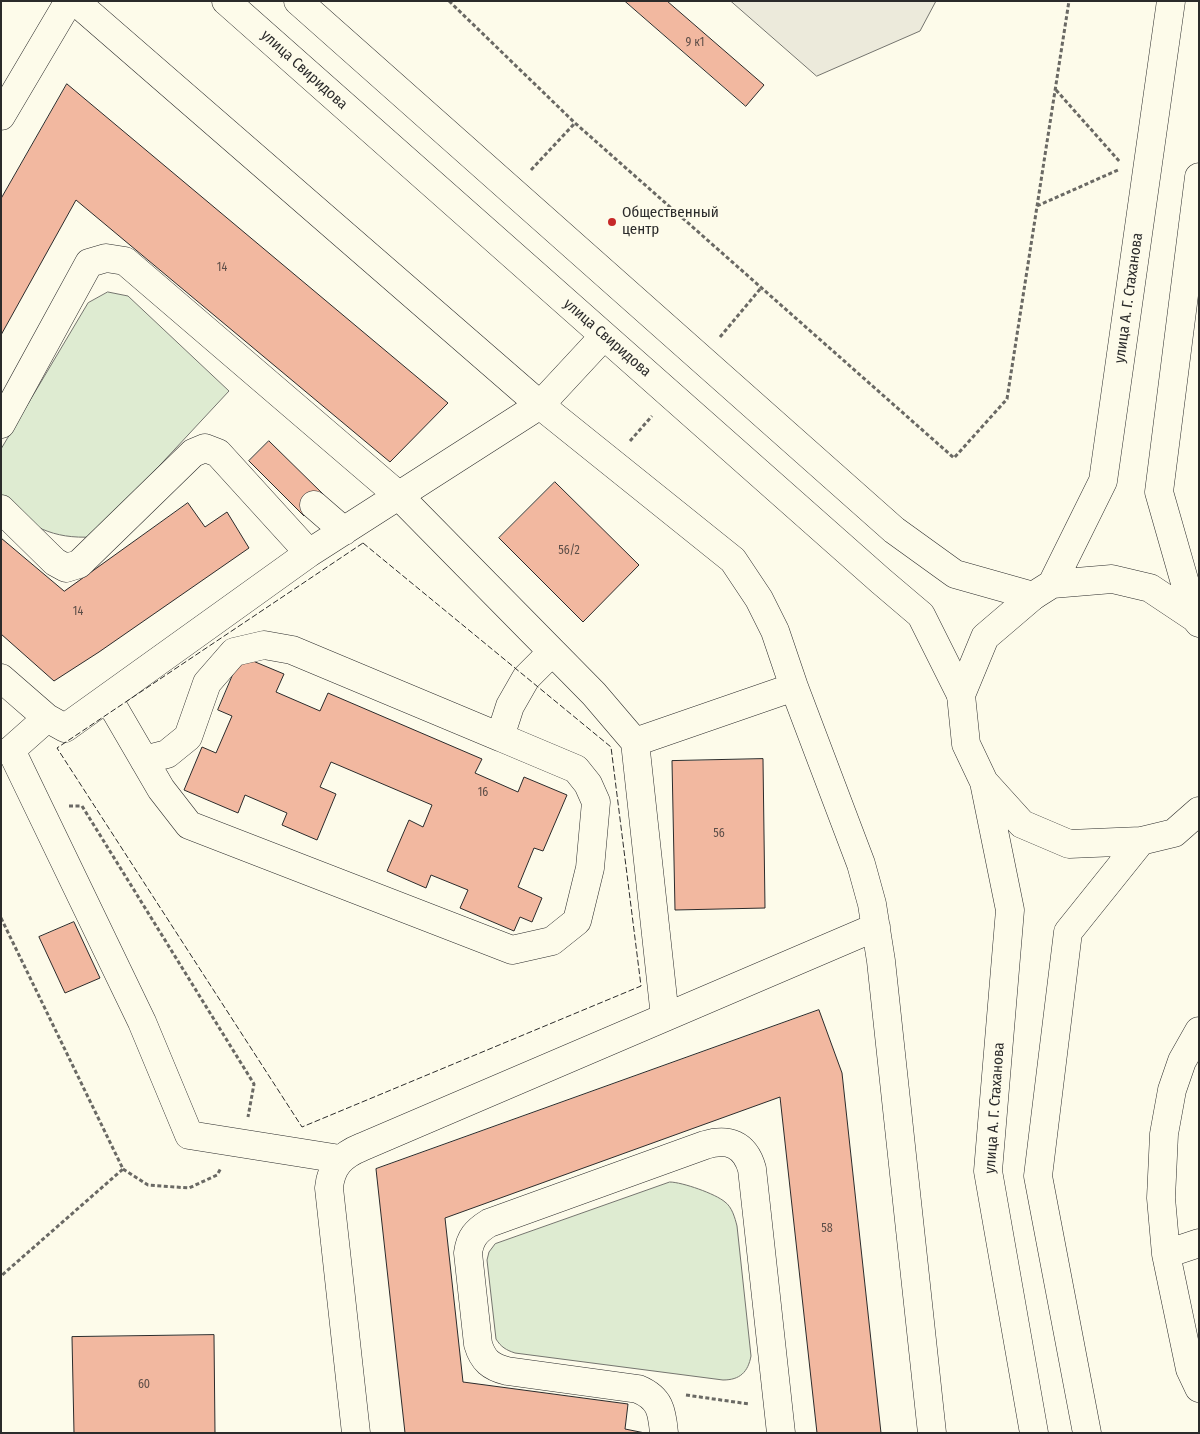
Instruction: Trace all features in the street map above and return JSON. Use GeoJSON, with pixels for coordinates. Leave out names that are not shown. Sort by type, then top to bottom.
{"type":"FeatureCollection","features":[{"type":"Feature","properties":{"kind":"main road"},"geometry":{"type":"LineString","coordinates":[[1,116],[69,1]]}},
{"type":"Feature","properties":{"kind":"main road"},"geometry":{"type":"LineString","coordinates":[[76,1],[540,405],[733,560],[759,599],[775,631],[794,687],[861,864],[876,926],[932,1433]]}},
{"type":"Feature","properties":{"kind":"main road","name":"улица Свиридова"},"geometry":{"type":"LineString","coordinates":[[226,1],[921,615],[961,695]]}},
{"type":"Feature","properties":{"kind":"main road"},"geometry":{"type":"LineString","coordinates":[[298,1],[894,530],[955,574],[1042,590],[1112,579],[1150,588],[1197,621]]}},
{"type":"Feature","properties":{"kind":"main road","name":"улица А. Г. Стаханова"},"geometry":{"type":"LineString","coordinates":[[1042,590],[1103,481],[1171,1]]}},
{"type":"Feature","properties":{"kind":"main road"},"geometry":{"type":"LineString","coordinates":[[1197,621],[1159,492],[1199,178]]}},
{"type":"Feature","properties":{"kind":"main road"},"geometry":{"type":"LineString","coordinates":[[1,424],[89,263],[106,258],[124,261],[398,495],[594,694],[635,742],[665,1017]]}},
{"type":"Feature","properties":{"kind":"main road"},"geometry":{"type":"LineString","coordinates":[[1,678],[47,718],[65,728],[309,553],[540,405],[604,336]]}},
{"type":"Feature","properties":{"kind":"main road"},"geometry":{"type":"LineString","coordinates":[[1,509],[54,562],[66,568],[79,564],[193,453],[205,448],[218,453],[309,553]]}},
{"type":"Feature","properties":{"kind":"main road"},"geometry":{"type":"LineString","coordinates":[[314,505],[344,531]]}},
{"type":"Feature","properties":{"kind":"main road"},"geometry":{"type":"LineString","coordinates":[[1042,590],[985,637],[961,695],[966,744],[984,782],[1022,824],[1069,844],[1141,841],[1186,832],[1199,811]]}},
{"type":"Feature","properties":{"kind":"main road"},"geometry":{"type":"LineString","coordinates":[[104,701],[115,710],[144,760],[161,789],[189,825],[512,950],[552,941],[577,921],[590,868],[596,802],[588,784],[576,769],[292,650],[264,645],[234,652],[207,682],[188,737],[167,754],[144,760]]}},
{"type":"Feature","properties":{"kind":"main road"},"geometry":{"type":"LineString","coordinates":[[500,737],[510,706],[526,678],[552,652]]}},
{"type":"Feature","properties":{"kind":"main road"},"geometry":{"type":"LineString","coordinates":[[635,742],[794,687]]}},
{"type":"Feature","properties":{"kind":"main road"},"geometry":{"type":"LineString","coordinates":[[47,718],[10,750],[142,1022],[189,1135],[340,1159]]}},
{"type":"Feature","properties":{"kind":"main road","name":"улица А. Г. Стаханова"},"geometry":{"type":"LineString","coordinates":[[984,782],[1010,910],[988,1171],[1034,1433]]}},
{"type":"Feature","properties":{"kind":"main road"},"geometry":{"type":"LineString","coordinates":[[1087,1433],[1038,1176],[1068,932],[1141,841]]}},
{"type":"Feature","properties":{"kind":"main road"},"geometry":{"type":"LineString","coordinates":[[356,1433],[329,1188],[334,1168],[340,1159],[348,1152],[876,926]]}},
{"type":"Feature","properties":{"kind":"main road"},"geometry":{"type":"LineString","coordinates":[[1199,1031],[1179,1068],[1172,1090],[1164,1134],[1161,1198],[1166,1254],[1190,1369],[1199,1388]]}},
{"type":"Feature","properties":{"kind":"main road"},"geometry":{"type":"LineString","coordinates":[[664,1433],[662,1413],[658,1403],[647,1392],[638,1389],[507,1371],[495,1368],[488,1363],[482,1355],[478,1344],[468,1253],[474,1234],[489,1223],[704,1145],[722,1142],[736,1146],[746,1154],[752,1169],[779,1420]]}},
{"type":"Feature","properties":{"kind":"main road"},"geometry":{"type":"LineString","coordinates":[[1166,1254],[1199,1243]]}},
{"type":"Feature","properties":{"kind":"path"},"geometry":{"type":"LineString","coordinates":[[448,1],[575,123],[954,458],[1007,399],[1069,1]]}},
{"type":"Feature","properties":{"kind":"path"},"geometry":{"type":"LineString","coordinates":[[1037,206],[1124,167],[1055,89]]}},
{"type":"Feature","properties":{"kind":"path"},"geometry":{"type":"LineString","coordinates":[[530,171],[575,123]]}},
{"type":"Feature","properties":{"kind":"path"},"geometry":{"type":"LineString","coordinates":[[718,339],[761,288]]}},
{"type":"Feature","properties":{"kind":"path"},"geometry":{"type":"LineString","coordinates":[[612,463],[670,394]]}},
{"type":"Feature","properties":{"kind":"path"},"geometry":{"type":"LineString","coordinates":[[1,918],[123,1169],[148,1185],[189,1188],[217,1174],[238,1143],[250,1113],[254,1084],[82,806],[38,808]]}},
{"type":"Feature","properties":{"kind":"path"},"geometry":{"type":"LineString","coordinates":[[1,1276],[123,1169]]}},
{"type":"Feature","properties":{"kind":"path"},"geometry":{"type":"LineString","coordinates":[[684,1395],[779,1420]]}},
{"type":"Feature","properties":{"kind":"green space"},"geometry":{"type":"Polygon","coordinates":[[[108,292],[128,296],[229,391],[93,537],[65,536],[32,524],[1,499],[1,449],[88,303],[108,292]]]}},
{"type":"Feature","properties":{"kind":"green space"},"geometry":{"type":"Polygon","coordinates":[[[670,1182],[690,1186],[721,1199],[727,1204],[734,1216],[737,1226],[751,1356],[748,1366],[739,1377],[723,1380],[515,1353],[500,1344],[496,1339],[487,1260],[489,1252],[495,1244],[670,1182]]]}},
{"type":"Feature","properties":{"kind":"shaded area"},"geometry":{"type":"Polygon","coordinates":[[[731,1],[936,1],[920,31],[817,76],[731,1]]]}},
{"type":"Feature","properties":{"kind":"building"},"geometry":{"type":"Polygon","coordinates":[[[625,1],[667,1],[764,85],[746,106],[625,1]]]}},
{"type":"Feature","properties":{"kind":"building"},"geometry":{"type":"Polygon","coordinates":[[[67,84],[448,403],[390,462],[76,200],[1,335],[1,199],[67,84]]]}},
{"type":"Feature","properties":{"kind":"building"},"geometry":{"type":"Polygon","coordinates":[[[269,441],[324,495],[304,516],[249,461],[269,441]]]}},
{"type":"Feature","properties":{"kind":"building"},"geometry":{"type":"Polygon","coordinates":[[[555,482],[639,565],[583,622],[499,538],[555,482]]]}},
{"type":"Feature","properties":{"kind":"building"},"geometry":{"type":"Polygon","coordinates":[[[188,503],[205,527],[227,512],[249,548],[54,681],[1,634],[1,538],[64,591],[188,503]]]}},
{"type":"Feature","properties":{"kind":"building"},"geometry":{"type":"Polygon","coordinates":[[[241,656],[284,674],[276,692],[320,711],[328,693],[482,759],[475,773],[518,792],[524,777],[567,795],[543,851],[534,848],[518,887],[542,898],[532,922],[520,917],[514,931],[460,908],[468,890],[431,875],[426,888],[387,871],[409,820],[423,827],[432,805],[331,762],[320,787],[336,794],[317,840],[282,825],[287,813],[245,795],[238,813],[184,790],[202,747],[216,753],[232,716],[218,710],[241,656]]]}},
{"type":"Feature","properties":{"kind":"building"},"geometry":{"type":"Polygon","coordinates":[[[763,759],[765,908],[675,910],[672,761],[763,759]]]}},
{"type":"Feature","properties":{"kind":"building"},"geometry":{"type":"Polygon","coordinates":[[[74,922],[100,978],[65,993],[39,937],[74,922]]]}},
{"type":"Feature","properties":{"kind":"building"},"geometry":{"type":"Polygon","coordinates":[[[819,1010],[842,1073],[881,1433],[817,1433],[780,1097],[445,1218],[463,1382],[628,1404],[625,1429],[645,1433],[405,1433],[376,1169],[819,1010]]]}},
{"type":"Feature","properties":{"kind":"building"},"geometry":{"type":"Polygon","coordinates":[[[214,1335],[215,1433],[74,1433],[72,1337],[214,1335]]]}},
{"type":"Feature","properties":{"kind":"fence"},"geometry":{"type":"LineString","coordinates":[[363,543],[611,747],[641,986],[302,1127],[57,748],[363,543]]}},
{"type":"Feature","properties":{"kind":"place","name":"Общественный центр"},"geometry":{"type":"Point","coordinates":[612,222]}}]}
